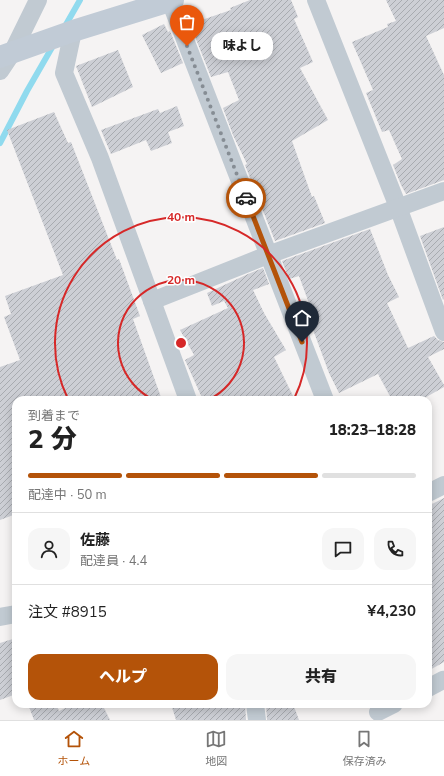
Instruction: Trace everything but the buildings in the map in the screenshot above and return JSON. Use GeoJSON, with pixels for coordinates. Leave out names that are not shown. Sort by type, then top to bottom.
{"type":"FeatureCollection","features":[{"type":"Feature","properties":{"kind":"street"},"geometry":{"type":"LineString","coordinates":[[0,71],[6,55],[38,0]]}},
{"type":"Feature","properties":{"kind":"street"},"geometry":{"type":"LineString","coordinates":[[6,55],[73,31],[171,0],[323,396]]}},
{"type":"Feature","properties":{"kind":"street"},"geometry":{"type":"LineString","coordinates":[[316,0],[398,207],[444,332]]}},
{"type":"Feature","properties":{"kind":"street"},"geometry":{"type":"LineString","coordinates":[[73,31],[64,73],[100,158],[187,396]]}},
{"type":"Feature","properties":{"kind":"street"},"geometry":{"type":"LineString","coordinates":[[152,301],[268,254],[444,191]]}},
{"type":"Feature","properties":{"kind":"street"},"geometry":{"type":"LineString","coordinates":[[432,491],[444,485]]}},
{"type":"Feature","properties":{"kind":"street"},"geometry":{"type":"LineString","coordinates":[[0,617],[12,615]]}},
{"type":"Feature","properties":{"kind":"street"},"geometry":{"type":"LineString","coordinates":[[432,686],[443,680],[444,681]]}},
{"type":"Feature","properties":{"kind":"street"},"geometry":{"type":"LineString","coordinates":[[256,708],[258,720]]}},
{"type":"Feature","properties":{"kind":"waterway"},"geometry":{"type":"LineString","coordinates":[[64,28],[80,0]]}},
{"type":"Feature","properties":{"kind":"waterway"},"geometry":{"type":"LineString","coordinates":[[0,143],[54,44]]}},
{"type":"Feature","properties":{"kind":"way so far"},"geometry":{"type":"LineString","coordinates":[[187,46],[246,198]]}},
{"type":"Feature","properties":{"kind":"place","name":"味よし"},"geometry":{"type":"Point","coordinates":[187,46]}},
{"type":"Feature","properties":{"kind":"route"},"geometry":{"type":"LineString","coordinates":[[246,198],[302,342]]}}]}
